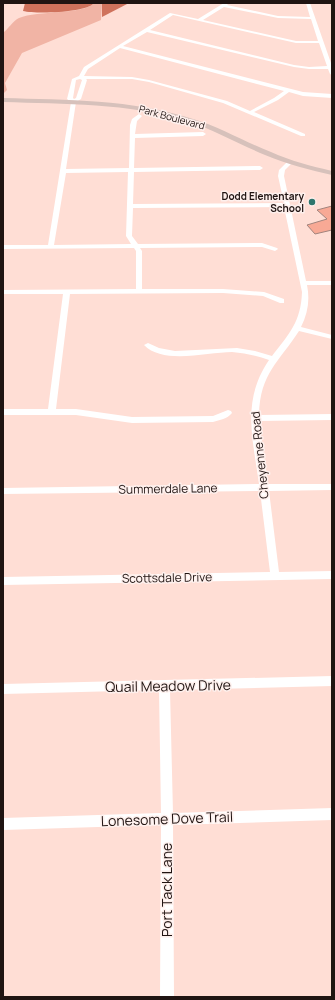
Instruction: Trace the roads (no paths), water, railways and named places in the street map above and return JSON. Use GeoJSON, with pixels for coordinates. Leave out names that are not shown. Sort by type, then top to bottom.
{"type":"FeatureCollection","features":[{"type":"Feature","properties":{"kind":"main road","name":"Park Boulevard"},"geometry":{"type":"LineString","coordinates":[[3,100],[74,101],[129,106],[181,117],[210,127],[259,150],[290,162],[332,173]]}},
{"type":"Feature","properties":{"kind":"street"},"geometry":{"type":"LineString","coordinates":[[308,3],[332,74]]}},
{"type":"Feature","properties":{"kind":"street"},"geometry":{"type":"LineString","coordinates":[[199,20],[225,4],[278,18],[313,18]]}},
{"type":"Feature","properties":{"kind":"street"},"geometry":{"type":"LineString","coordinates":[[81,77],[83,71],[90,65],[172,14],[296,42],[321,42]]}},
{"type":"Feature","properties":{"kind":"street"},"geometry":{"type":"LineString","coordinates":[[146,30],[294,66],[309,68],[330,67]]}},
{"type":"Feature","properties":{"kind":"street"},"geometry":{"type":"LineString","coordinates":[[120,47],[288,90],[314,95],[332,96]]}},
{"type":"Feature","properties":{"kind":"street"},"geometry":{"type":"LineString","coordinates":[[51,246],[74,101],[78,99],[85,80],[81,77]]}},
{"type":"Feature","properties":{"kind":"street"},"geometry":{"type":"LineString","coordinates":[[74,101],[70,99],[74,79],[81,77],[132,78],[149,81],[225,102],[303,135]]}},
{"type":"Feature","properties":{"kind":"street"},"geometry":{"type":"LineString","coordinates":[[251,112],[276,99],[288,90]]}},
{"type":"Feature","properties":{"kind":"street"},"geometry":{"type":"LineString","coordinates":[[139,116],[134,120],[129,236],[139,251],[139,291]]}},
{"type":"Feature","properties":{"kind":"street"},"geometry":{"type":"LineString","coordinates":[[133,136],[203,134]]}},
{"type":"Feature","properties":{"kind":"street","name":"Cheyenne Road"},"geometry":{"type":"LineString","coordinates":[[275,576],[255,418],[255,401],[258,386],[273,359],[290,341],[298,328],[304,313],[306,302],[281,173],[290,162]]}},
{"type":"Feature","properties":{"kind":"street"},"geometry":{"type":"LineString","coordinates":[[63,171],[260,168]]}},
{"type":"Feature","properties":{"kind":"street"},"geometry":{"type":"LineString","coordinates":[[130,206],[287,205]]}},
{"type":"Feature","properties":{"kind":"street"},"geometry":{"type":"LineString","coordinates":[[3,247],[262,245],[275,249]]}},
{"type":"Feature","properties":{"kind":"street"},"geometry":{"type":"LineString","coordinates":[[303,283],[332,283]]}},
{"type":"Feature","properties":{"kind":"street"},"geometry":{"type":"LineString","coordinates":[[3,292],[242,292],[264,294],[282,301]]}},
{"type":"Feature","properties":{"kind":"street"},"geometry":{"type":"LineString","coordinates":[[52,412],[67,292]]}},
{"type":"Feature","properties":{"kind":"street"},"geometry":{"type":"LineString","coordinates":[[298,328],[332,337]]}},
{"type":"Feature","properties":{"kind":"street"},"geometry":{"type":"LineString","coordinates":[[148,345],[156,351],[171,354],[227,349],[248,352],[273,359]]}},
{"type":"Feature","properties":{"kind":"street"},"geometry":{"type":"LineString","coordinates":[[3,412],[76,412],[132,420],[213,419],[222,417],[228,413]]}},
{"type":"Feature","properties":{"kind":"street"},"geometry":{"type":"LineString","coordinates":[[255,418],[332,417]]}},
{"type":"Feature","properties":{"kind":"street","name":"Summerdale Lane"},"geometry":{"type":"LineString","coordinates":[[3,491],[332,487]]}},
{"type":"Feature","properties":{"kind":"street","name":"Scottsdale Drive"},"geometry":{"type":"LineString","coordinates":[[3,582],[332,575]]}},
{"type":"Feature","properties":{"kind":"street","name":"Quail Meadow Drive"},"geometry":{"type":"LineString","coordinates":[[3,689],[332,681]]}},
{"type":"Feature","properties":{"kind":"street","name":"Port Tack Lane"},"geometry":{"type":"LineString","coordinates":[[164,686],[167,819],[167,997]]}},
{"type":"Feature","properties":{"kind":"street","name":"Lonesome Dove Trail"},"geometry":{"type":"LineString","coordinates":[[3,824],[332,814]]}},
{"type":"Feature","properties":{"kind":"place","name":"Dodd Elementary School"},"geometry":{"type":"Point","coordinates":[312,202]}}]}
